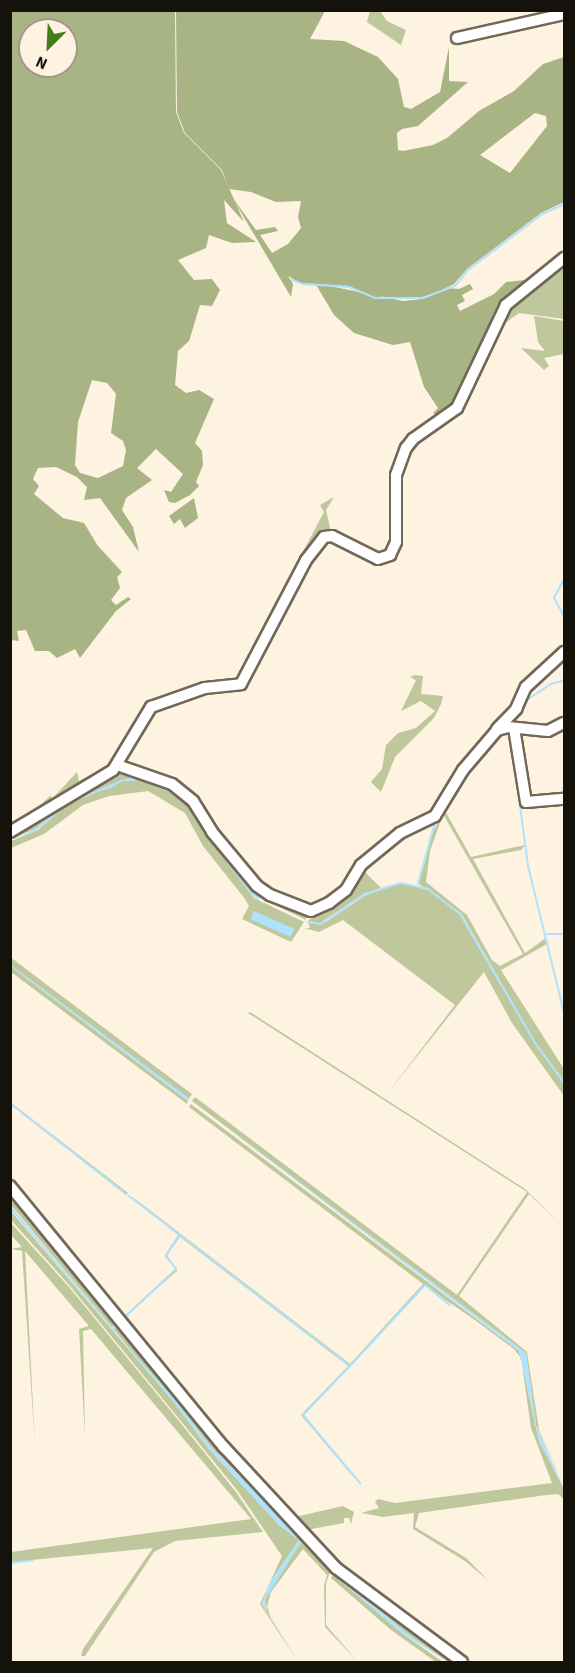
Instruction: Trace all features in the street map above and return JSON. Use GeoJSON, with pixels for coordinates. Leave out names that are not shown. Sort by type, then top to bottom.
{"type":"FeatureCollection","features":[{"type":"Feature","properties":{"kind":"street"},"geometry":{"type":"LineString","coordinates":[[457,38],[564,14]]}},
{"type":"Feature","properties":{"kind":"street"},"geometry":{"type":"LineString","coordinates":[[10,832],[102,779],[117,765],[151,707],[205,688],[241,684],[306,560],[324,537],[332,537],[378,559],[390,555],[396,542],[396,475],[406,448],[413,439],[457,408],[506,305],[564,258]]}},
{"type":"Feature","properties":{"kind":"street"},"geometry":{"type":"LineString","coordinates":[[117,765],[172,784],[193,801],[212,832],[257,886],[270,895],[311,911],[329,903],[345,890],[362,865],[400,833],[435,816],[463,770],[516,709],[526,687],[564,652]]}},
{"type":"Feature","properties":{"kind":"street"},"geometry":{"type":"LineString","coordinates":[[497,730],[514,728],[548,731],[564,723]]}},
{"type":"Feature","properties":{"kind":"street"},"geometry":{"type":"LineString","coordinates":[[514,728],[526,802],[564,799]]}},
{"type":"Feature","properties":{"kind":"street"},"geometry":{"type":"LineString","coordinates":[[10,1186],[224,1447],[336,1568],[462,1662]]}},
{"type":"Feature","properties":{"kind":"green space"},"geometry":{"type":"Polygon","coordinates":[[[370,10],[380,11],[387,21],[406,30],[401,45],[367,22],[370,10]]]}},
{"type":"Feature","properties":{"kind":"green space"},"geometry":{"type":"Polygon","coordinates":[[[10,11],[175,11],[176,112],[184,133],[221,170],[244,222],[224,200],[227,223],[256,242],[232,243],[209,235],[206,248],[178,260],[194,280],[212,279],[220,290],[212,306],[200,305],[189,341],[178,351],[175,385],[186,393],[199,390],[214,399],[195,443],[202,451],[203,465],[196,482],[199,486],[190,495],[175,503],[169,502],[164,490],[171,492],[183,474],[156,449],[137,468],[152,480],[126,498],[122,510],[133,527],[139,552],[100,498],[84,500],[87,487],[77,477],[56,467],[38,468],[33,479],[39,486],[34,494],[63,518],[84,523],[98,546],[122,572],[117,577],[120,588],[111,600],[116,605],[128,597],[131,599],[116,611],[80,658],[75,649],[57,658],[49,651],[35,651],[26,630],[17,631],[19,641],[11,640],[10,11]],[[92,380],[78,422],[75,465],[80,473],[98,478],[123,466],[126,450],[123,441],[111,433],[116,394],[107,383],[92,380]]]}},
{"type":"Feature","properties":{"kind":"green space"},"geometry":{"type":"Polygon","coordinates":[[[176,11],[325,11],[310,39],[344,41],[378,57],[398,79],[404,107],[411,109],[440,92],[449,47],[449,81],[468,82],[418,126],[402,129],[397,133],[398,150],[403,151],[433,145],[447,138],[479,111],[514,91],[543,64],[564,57],[564,202],[541,213],[467,269],[454,284],[438,292],[419,298],[391,298],[365,294],[349,286],[300,283],[288,276],[293,284],[291,297],[232,197],[256,230],[275,227],[278,231],[260,235],[272,253],[288,244],[301,228],[298,217],[301,201],[276,202],[251,192],[229,189],[222,170],[185,133],[177,112],[176,11]],[[535,113],[480,155],[510,173],[547,126],[546,116],[535,113]]]}},
{"type":"Feature","properties":{"kind":"green space"},"geometry":{"type":"Polygon","coordinates":[[[564,251],[564,255],[515,293],[457,404],[441,418],[433,413],[438,408],[424,387],[410,342],[393,345],[354,333],[334,315],[315,283],[403,301],[423,299],[447,288],[459,289],[470,284],[473,289],[462,295],[465,301],[457,305],[460,311],[494,294],[506,282],[525,280],[564,251]]]}},
{"type":"Feature","properties":{"kind":"green space"},"geometry":{"type":"Polygon","coordinates":[[[564,261],[564,319],[519,313],[501,326],[502,315],[564,261]]]}},
{"type":"Feature","properties":{"kind":"green space"},"geometry":{"type":"Polygon","coordinates":[[[534,316],[564,321],[564,354],[544,358],[549,366],[544,370],[521,348],[545,351],[538,342],[534,316]]]}},
{"type":"Feature","properties":{"kind":"green space"},"geometry":{"type":"Polygon","coordinates":[[[334,497],[326,510],[331,532],[315,537],[284,594],[281,593],[324,512],[320,505],[334,497]]]}},
{"type":"Feature","properties":{"kind":"green space"},"geometry":{"type":"Polygon","coordinates":[[[194,498],[198,518],[185,528],[180,519],[174,524],[169,516],[194,498]]]}},
{"type":"Feature","properties":{"kind":"green space"},"geometry":{"type":"Polygon","coordinates":[[[423,676],[421,694],[443,696],[441,704],[434,718],[395,757],[381,792],[371,782],[382,769],[386,745],[398,733],[416,728],[435,711],[421,701],[401,711],[416,680],[410,677],[423,676]]]}},
{"type":"Feature","properties":{"kind":"green space"},"geometry":{"type":"Polygon","coordinates":[[[109,766],[111,769],[11,829],[11,822],[33,812],[50,796],[53,798],[77,772],[79,781],[109,766]]]}},
{"type":"Feature","properties":{"kind":"green space"},"geometry":{"type":"Polygon","coordinates":[[[119,771],[142,775],[182,794],[260,892],[305,910],[306,920],[252,894],[187,802],[156,783],[134,777],[65,804],[35,829],[11,839],[11,833],[39,821],[76,791],[119,771]]]}},
{"type":"Feature","properties":{"kind":"green space"},"geometry":{"type":"Polygon","coordinates":[[[140,780],[173,793],[192,810],[203,831],[254,898],[304,922],[291,942],[242,919],[249,906],[203,846],[185,813],[148,791],[109,796],[83,805],[44,834],[11,848],[11,841],[38,830],[66,805],[123,781],[140,780]]]}},
{"type":"Feature","properties":{"kind":"green space"},"geometry":{"type":"Polygon","coordinates":[[[445,811],[471,857],[525,845],[521,850],[473,859],[525,953],[546,938],[547,944],[501,970],[564,1069],[564,1081],[536,1043],[461,913],[419,884],[433,831],[443,815],[430,851],[426,882],[467,915],[492,960],[500,966],[523,954],[443,814],[445,811]]]}},
{"type":"Feature","properties":{"kind":"green space"},"geometry":{"type":"Polygon","coordinates":[[[368,866],[364,871],[381,888],[365,893],[320,923],[308,921],[360,870],[368,866]]]}},
{"type":"Feature","properties":{"kind":"green space"},"geometry":{"type":"Polygon","coordinates":[[[400,883],[428,890],[460,914],[535,1044],[564,1083],[564,1096],[512,1023],[484,972],[387,1094],[455,1005],[343,920],[319,932],[304,928],[310,928],[308,922],[326,922],[366,895],[400,883]]]}},
{"type":"Feature","properties":{"kind":"green space"},"geometry":{"type":"Polygon","coordinates":[[[10,957],[192,1094],[188,1100],[10,966],[10,957]]]}},
{"type":"Feature","properties":{"kind":"green space"},"geometry":{"type":"Polygon","coordinates":[[[10,966],[188,1101],[187,1104],[11,972],[10,966]]]}},
{"type":"Feature","properties":{"kind":"green space"},"geometry":{"type":"Polygon","coordinates":[[[250,1012],[525,1189],[564,1227],[529,1194],[459,1296],[527,1352],[539,1430],[564,1484],[536,1425],[526,1353],[192,1101],[195,1097],[457,1295],[527,1192],[248,1013],[250,1012]]]}},
{"type":"Feature","properties":{"kind":"green space"},"geometry":{"type":"Polygon","coordinates":[[[10,1102],[128,1193],[126,1195],[10,1102]]]}},
{"type":"Feature","properties":{"kind":"green space"},"geometry":{"type":"Polygon","coordinates":[[[191,1104],[519,1351],[520,1357],[514,1349],[425,1286],[304,1415],[361,1486],[301,1415],[348,1366],[180,1237],[167,1255],[177,1271],[120,1320],[175,1269],[165,1255],[178,1235],[130,1195],[350,1364],[423,1284],[189,1107],[191,1104]]]}},
{"type":"Feature","properties":{"kind":"green space"},"geometry":{"type":"Polygon","coordinates":[[[10,1191],[313,1548],[211,1447],[11,1205],[10,1191]]]}},
{"type":"Feature","properties":{"kind":"green space"},"geometry":{"type":"Polygon","coordinates":[[[10,1210],[172,1400],[209,1449],[279,1525],[299,1540],[270,1583],[282,1556],[237,1490],[70,1286],[11,1220],[10,1210]]]}},
{"type":"Feature","properties":{"kind":"green space"},"geometry":{"type":"Polygon","coordinates":[[[11,1223],[69,1287],[179,1421],[236,1492],[263,1532],[175,1541],[154,1552],[85,1656],[81,1656],[83,1649],[153,1548],[11,1562],[11,1552],[251,1519],[91,1329],[83,1331],[85,1437],[79,1329],[89,1326],[25,1251],[35,1445],[22,1251],[11,1249],[22,1247],[11,1235],[11,1223]]]}},
{"type":"Feature","properties":{"kind":"green space"},"geometry":{"type":"Polygon","coordinates":[[[522,1364],[539,1441],[564,1489],[564,1499],[558,1494],[546,1495],[419,1513],[415,1527],[466,1558],[489,1581],[465,1561],[413,1529],[414,1513],[383,1517],[361,1513],[379,1508],[375,1502],[378,1499],[395,1503],[552,1483],[531,1428],[522,1364]]]}},
{"type":"Feature","properties":{"kind":"green space"},"geometry":{"type":"Polygon","coordinates":[[[343,1506],[354,1512],[351,1524],[349,1518],[344,1518],[344,1523],[306,1530],[295,1517],[343,1506]]]}},
{"type":"Feature","properties":{"kind":"green space"},"geometry":{"type":"Polygon","coordinates":[[[301,1542],[330,1572],[326,1583],[326,1625],[358,1662],[325,1627],[324,1585],[327,1575],[303,1549],[271,1592],[267,1606],[271,1617],[267,1611],[265,1600],[272,1585],[301,1542]]]}},
{"type":"Feature","properties":{"kind":"green space"},"geometry":{"type":"Polygon","coordinates":[[[335,1573],[456,1662],[448,1662],[405,1632],[335,1573]]]}},
{"type":"Feature","properties":{"kind":"green space"},"geometry":{"type":"Polygon","coordinates":[[[333,1575],[403,1634],[443,1662],[436,1662],[391,1630],[331,1578],[333,1575]]]}},
{"type":"Feature","properties":{"kind":"green space"},"geometry":{"type":"Polygon","coordinates":[[[268,1586],[262,1604],[298,1662],[260,1604],[268,1586]]]}},
{"type":"Feature","properties":{"kind":"water"},"geometry":{"type":"Polygon","coordinates":[[[134,777],[156,783],[174,792],[187,802],[194,809],[204,830],[264,905],[251,894],[203,831],[192,810],[173,793],[140,780],[123,781],[111,788],[87,795],[66,805],[38,830],[11,841],[35,829],[65,804],[121,780],[134,777]]]}},
{"type":"Feature","properties":{"kind":"water"},"geometry":{"type":"Polygon","coordinates":[[[254,911],[294,929],[291,937],[250,919],[254,911]]]}},
{"type":"Feature","properties":{"kind":"water"},"geometry":{"type":"Polygon","coordinates":[[[10,964],[189,1098],[188,1101],[11,966],[10,964]]]}},
{"type":"Feature","properties":{"kind":"water"},"geometry":{"type":"Polygon","coordinates":[[[192,1101],[526,1353],[536,1425],[564,1489],[539,1441],[519,1351],[192,1101]]]}},
{"type":"Feature","properties":{"kind":"water"},"geometry":{"type":"Polygon","coordinates":[[[10,1205],[111,1326],[117,1325],[114,1331],[174,1398],[211,1447],[332,1569],[330,1572],[301,1542],[265,1600],[267,1611],[301,1662],[262,1604],[269,1584],[299,1540],[279,1525],[209,1449],[172,1400],[11,1210],[10,1205]]]}},
{"type":"Feature","properties":{"kind":"water"},"geometry":{"type":"Polygon","coordinates":[[[335,1573],[405,1632],[448,1662],[403,1634],[333,1575],[335,1573]]]}},
{"type":"Feature","properties":{"kind":"waterway"},"geometry":{"type":"LineString","coordinates":[[292,280],[303,284],[349,287],[375,298],[423,298],[455,286],[468,270],[542,214],[564,204]]}},
{"type":"Feature","properties":{"kind":"waterway"},"geometry":{"type":"LineString","coordinates":[[564,579],[554,598],[564,616]]}},
{"type":"Feature","properties":{"kind":"waterway"},"geometry":{"type":"LineString","coordinates":[[525,701],[553,683],[564,681]]}},
{"type":"Feature","properties":{"kind":"waterway"},"geometry":{"type":"LineString","coordinates":[[513,752],[528,866],[564,1013]]}},
{"type":"Feature","properties":{"kind":"waterway"},"geometry":{"type":"LineString","coordinates":[[446,808],[452,798]]}},
{"type":"Feature","properties":{"kind":"waterway"},"geometry":{"type":"LineString","coordinates":[[418,884],[436,818]]}},
{"type":"Feature","properties":{"kind":"waterway"},"geometry":{"type":"LineString","coordinates":[[308,922],[321,924],[365,894],[400,883],[428,889],[460,914],[535,1043],[564,1083]]}},
{"type":"Feature","properties":{"kind":"waterway"},"geometry":{"type":"LineString","coordinates":[[546,934],[564,934]]}},
{"type":"Feature","properties":{"kind":"waterway"},"geometry":{"type":"LineString","coordinates":[[10,1103],[126,1194]]}},
{"type":"Feature","properties":{"kind":"waterway"},"geometry":{"type":"LineString","coordinates":[[129,1196],[350,1366],[303,1415],[360,1483]]}},
{"type":"Feature","properties":{"kind":"waterway"},"geometry":{"type":"LineString","coordinates":[[123,1319],[176,1269],[166,1256],[179,1235]]}},
{"type":"Feature","properties":{"kind":"waterway"},"geometry":{"type":"LineString","coordinates":[[350,1366],[425,1285],[450,1305]]}},
{"type":"Feature","properties":{"kind":"waterway"},"geometry":{"type":"LineString","coordinates":[[10,1563],[33,1560]]}}]}
